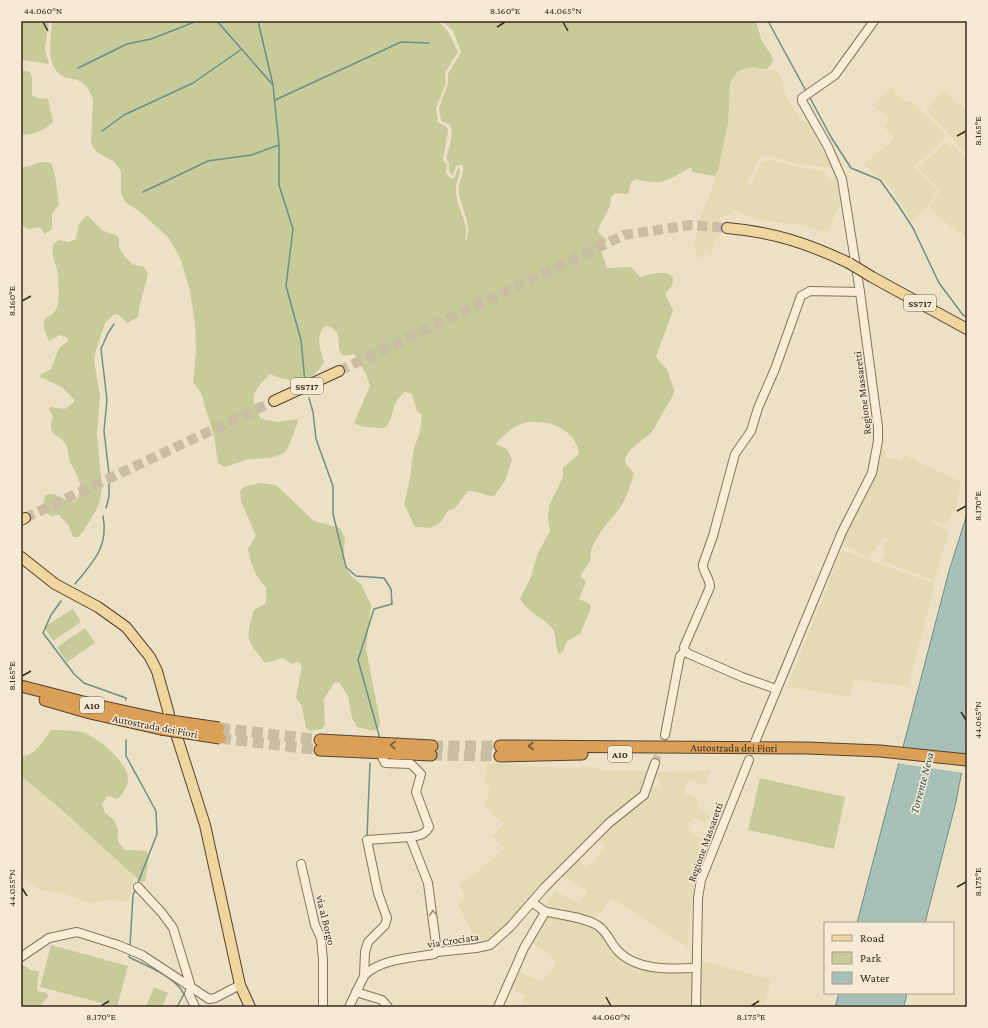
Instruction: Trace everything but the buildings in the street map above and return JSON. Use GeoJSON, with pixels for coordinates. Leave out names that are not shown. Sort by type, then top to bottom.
{"type":"FeatureCollection","features":[{"type":"Feature","properties":{"kind":"highway","name":"Autostrada dei Fiori"},"geometry":{"type":"LineString","coordinates":[[21,686],[91,704],[219,733]]}},
{"type":"Feature","properties":{"kind":"highway","name":"Autostrada dei Fiori"},"geometry":{"type":"LineString","coordinates":[[21,693],[90,713],[165,721]]}},
{"type":"Feature","properties":{"kind":"highway"},"geometry":{"type":"LineString","coordinates":[[320,745],[432,750]]}},
{"type":"Feature","properties":{"kind":"highway","name":"Autostrada dei Fiori"},"geometry":{"type":"LineString","coordinates":[[500,751],[578,754],[807,751],[926,755],[967,760]]}},
{"type":"Feature","properties":{"kind":"highway","name":"Autostrada dei Fiori"},"geometry":{"type":"LineString","coordinates":[[807,751],[967,768]]}},
{"type":"Feature","properties":{"kind":"highway"},"geometry":{"type":"LineString","coordinates":[[926,755],[967,754]]}},
{"type":"Feature","properties":{"kind":"main road","name":"SS717"},"geometry":{"type":"LineString","coordinates":[[727,228],[767,233],[816,247],[849,263],[967,329]]}},
{"type":"Feature","properties":{"kind":"main road","name":"SS717"},"geometry":{"type":"LineString","coordinates":[[274,401],[339,371]]}},
{"type":"Feature","properties":{"kind":"main road"},"geometry":{"type":"LineString","coordinates":[[21,557],[55,584],[98,607],[126,627],[150,657],[157,671],[165,721]]}},
{"type":"Feature","properties":{"kind":"main road"},"geometry":{"type":"LineString","coordinates":[[176,737],[204,825],[240,985],[250,1007]]}},
{"type":"Feature","properties":{"kind":"street","name":"Regione Massaretti"},"geometry":{"type":"LineString","coordinates":[[755,742],[842,532],[872,472],[877,452],[878,428],[860,292],[842,179],[806,96],[835,75],[874,21]]}},
{"type":"Feature","properties":{"kind":"street"},"geometry":{"type":"LineString","coordinates":[[666,735],[680,656],[685,651],[684,647],[686,640],[710,587],[710,580],[702,568],[713,536],[735,454],[751,431],[758,408],[775,369],[801,296],[810,291],[860,292]]}},
{"type":"Feature","properties":{"kind":"street"},"geometry":{"type":"LineString","coordinates":[[685,651],[742,677],[776,689]]}},
{"type":"Feature","properties":{"kind":"street"},"geometry":{"type":"LineString","coordinates":[[349,1007],[364,976],[365,952],[368,942],[385,925],[387,918],[378,893],[367,840],[418,836],[427,831],[429,827],[416,792],[421,774],[411,764],[385,763],[383,759]]}},
{"type":"Feature","properties":{"kind":"street","name":"Regione Massaretti"},"geometry":{"type":"LineString","coordinates":[[696,1007],[698,898],[701,880],[748,760]]}},
{"type":"Feature","properties":{"kind":"street","name":"via Crociata"},"geometry":{"type":"LineString","coordinates":[[364,976],[371,968],[437,952],[490,945],[510,927],[532,902],[609,823],[644,795],[655,763]]}},
{"type":"Feature","properties":{"kind":"street"},"geometry":{"type":"LineString","coordinates":[[410,837],[428,883],[437,952]]}},
{"type":"Feature","properties":{"kind":"street","name":"via al Borgo"},"geometry":{"type":"LineString","coordinates":[[301,864],[315,925],[321,938],[323,960],[323,1007]]}},
{"type":"Feature","properties":{"kind":"street"},"geometry":{"type":"LineString","coordinates":[[138,887],[162,913],[173,928],[191,987],[189,994],[195,1007]]}},
{"type":"Feature","properties":{"kind":"street"},"geometry":{"type":"LineString","coordinates":[[532,902],[544,911],[584,919],[595,924],[607,934],[618,952],[634,962],[648,966],[696,968]]}},
{"type":"Feature","properties":{"kind":"street"},"geometry":{"type":"LineString","coordinates":[[498,1007],[524,948],[544,914],[544,911]]}},
{"type":"Feature","properties":{"kind":"street"},"geometry":{"type":"LineString","coordinates":[[21,957],[49,938],[77,932],[118,945],[142,955],[208,999],[214,998],[240,985]]}},
{"type":"Feature","properties":{"kind":"street"},"geometry":{"type":"LineString","coordinates":[[356,992],[382,1000],[388,1007]]}},
{"type":"Feature","properties":{"kind":"shaded area"},"geometry":{"type":"Polygon","coordinates":[[[750,67],[777,71],[782,77],[783,87],[788,100],[801,120],[808,123],[832,167],[798,164],[766,155],[762,156],[758,161],[747,183],[751,185],[762,162],[771,160],[825,172],[827,178],[831,181],[836,177],[841,203],[828,232],[800,225],[758,220],[734,210],[731,215],[720,217],[719,238],[715,239],[711,256],[708,255],[709,251],[705,250],[703,260],[701,257],[698,257],[694,247],[700,217],[714,184],[714,176],[718,171],[728,123],[730,83],[738,71],[750,67]]]}},
{"type":"Feature","properties":{"kind":"shaded area"},"geometry":{"type":"Polygon","coordinates":[[[891,88],[905,103],[909,100],[946,136],[914,167],[937,191],[928,206],[911,221],[890,186],[863,165],[895,138],[884,127],[889,119],[873,105],[891,88]]]}},
{"type":"Feature","properties":{"kind":"shaded area"},"geometry":{"type":"Polygon","coordinates":[[[942,91],[967,110],[967,154],[926,110],[942,91]]]}},
{"type":"Feature","properties":{"kind":"shaded area"},"geometry":{"type":"Polygon","coordinates":[[[946,142],[951,147],[953,145],[967,159],[967,237],[942,220],[930,207],[940,190],[918,168],[946,142]]]}},
{"type":"Feature","properties":{"kind":"shaded area"},"geometry":{"type":"Polygon","coordinates":[[[882,449],[886,451],[885,457],[902,461],[904,455],[961,482],[956,512],[953,511],[946,526],[933,520],[933,523],[949,532],[934,580],[881,561],[886,550],[883,547],[888,540],[886,538],[883,538],[874,551],[871,550],[868,557],[841,544],[860,503],[875,477],[882,449]]]}},
{"type":"Feature","properties":{"kind":"shaded area"},"geometry":{"type":"Polygon","coordinates":[[[842,550],[935,584],[908,686],[854,680],[849,697],[787,687],[842,550]]]}},
{"type":"Feature","properties":{"kind":"shaded area"},"geometry":{"type":"Polygon","coordinates":[[[487,763],[560,768],[595,767],[601,771],[648,771],[647,779],[641,794],[492,941],[479,946],[458,905],[466,896],[459,885],[505,848],[492,836],[504,824],[492,814],[485,805],[490,788],[485,784],[487,763]]]}},
{"type":"Feature","properties":{"kind":"shaded area"},"geometry":{"type":"Polygon","coordinates":[[[710,771],[705,786],[689,779],[683,793],[699,799],[697,807],[708,812],[711,816],[704,823],[694,817],[686,828],[710,845],[700,872],[692,872],[694,886],[688,947],[611,898],[593,922],[545,907],[555,891],[579,903],[587,892],[560,874],[576,858],[586,868],[594,861],[606,847],[597,839],[600,835],[647,799],[652,794],[648,789],[651,785],[661,790],[662,786],[657,778],[657,772],[710,771]]]}},
{"type":"Feature","properties":{"kind":"shaded area"},"geometry":{"type":"Polygon","coordinates":[[[21,776],[135,875],[128,902],[108,900],[89,903],[60,892],[40,890],[21,878],[21,776]]]}},
{"type":"Feature","properties":{"kind":"shaded area"},"geometry":{"type":"Polygon","coordinates":[[[548,913],[594,925],[625,958],[692,971],[693,1007],[521,1007],[526,996],[511,989],[519,972],[542,982],[557,962],[532,942],[548,913]]]}},
{"type":"Feature","properties":{"kind":"shaded area"},"geometry":{"type":"Polygon","coordinates":[[[701,961],[771,979],[764,1007],[701,1007],[701,961]]]}},
{"type":"Feature","properties":{"kind":"green space"},"geometry":{"type":"Polygon","coordinates":[[[21,21],[49,21],[45,48],[49,64],[21,60],[21,21]]]}},
{"type":"Feature","properties":{"kind":"green space"},"geometry":{"type":"Polygon","coordinates":[[[52,21],[438,21],[448,31],[458,52],[445,73],[446,83],[436,108],[438,122],[447,127],[448,130],[443,160],[447,165],[446,172],[449,177],[454,179],[458,168],[460,169],[456,191],[458,203],[466,227],[466,241],[468,229],[459,190],[463,169],[462,165],[456,166],[453,176],[449,171],[449,164],[446,158],[451,141],[451,127],[449,124],[441,121],[439,108],[448,83],[448,74],[461,52],[453,31],[442,21],[756,21],[762,42],[771,54],[773,62],[767,69],[750,67],[738,71],[730,83],[728,123],[718,171],[714,176],[692,172],[691,167],[671,178],[659,182],[637,179],[631,182],[628,194],[616,193],[611,197],[609,208],[599,227],[598,232],[607,241],[600,248],[607,268],[631,267],[640,277],[666,273],[673,278],[672,286],[665,294],[673,310],[656,357],[667,369],[674,390],[673,395],[652,432],[631,449],[625,458],[626,464],[634,473],[629,490],[621,506],[606,524],[593,546],[591,560],[581,576],[586,582],[579,599],[590,604],[591,608],[580,634],[567,641],[563,651],[559,654],[552,628],[530,611],[520,599],[531,577],[538,553],[550,531],[548,519],[549,506],[563,477],[563,468],[579,454],[573,439],[562,429],[546,423],[529,422],[510,430],[496,444],[507,449],[512,459],[505,481],[494,496],[475,491],[468,491],[455,508],[448,511],[440,523],[430,528],[415,527],[404,504],[410,479],[414,448],[420,432],[422,415],[417,411],[412,394],[405,392],[394,407],[390,421],[384,428],[364,427],[354,423],[370,386],[366,374],[354,354],[341,354],[336,331],[332,327],[325,326],[319,339],[324,362],[319,370],[307,379],[300,380],[285,379],[270,374],[256,390],[254,395],[255,405],[261,419],[278,422],[297,419],[298,422],[288,448],[284,453],[270,458],[249,459],[225,467],[218,463],[214,436],[201,393],[193,382],[196,352],[195,324],[190,290],[180,258],[169,238],[139,211],[126,203],[121,194],[121,171],[114,162],[97,152],[91,144],[93,100],[89,89],[84,84],[77,80],[64,77],[54,66],[50,52],[52,21]]]}},
{"type":"Feature","properties":{"kind":"green space"},"geometry":{"type":"Polygon","coordinates":[[[21,70],[30,72],[32,78],[32,95],[37,98],[48,99],[53,122],[43,130],[25,135],[21,134],[21,70]]]}},
{"type":"Feature","properties":{"kind":"green space"},"geometry":{"type":"Polygon","coordinates":[[[40,162],[51,163],[59,204],[52,214],[52,229],[45,234],[40,227],[28,229],[21,225],[21,167],[27,167],[40,162]]]}},
{"type":"Feature","properties":{"kind":"green space"},"geometry":{"type":"Polygon","coordinates":[[[87,215],[102,230],[117,236],[119,239],[119,248],[124,255],[132,264],[144,267],[148,274],[138,317],[127,323],[119,315],[115,314],[105,323],[96,350],[94,360],[100,397],[97,435],[102,488],[99,504],[95,512],[78,537],[73,537],[69,526],[59,515],[51,516],[48,514],[44,503],[45,496],[48,494],[58,496],[70,503],[77,500],[79,494],[79,480],[69,460],[67,447],[51,429],[53,417],[49,410],[50,407],[65,409],[74,402],[74,399],[62,387],[40,377],[41,374],[51,369],[59,348],[68,341],[68,338],[60,335],[49,341],[45,331],[44,321],[53,314],[58,304],[59,291],[57,269],[52,248],[58,240],[69,242],[76,239],[79,224],[87,215]]]}},
{"type":"Feature","properties":{"kind":"green space"},"geometry":{"type":"Polygon","coordinates":[[[260,483],[276,485],[314,521],[340,528],[345,538],[343,562],[352,577],[361,584],[371,605],[366,649],[380,721],[379,727],[374,731],[357,727],[352,718],[348,696],[339,682],[334,683],[324,699],[325,724],[322,729],[310,731],[306,728],[302,706],[296,698],[302,666],[298,662],[292,664],[282,658],[265,663],[254,649],[249,639],[249,628],[254,610],[266,603],[266,587],[256,575],[248,549],[256,536],[241,501],[240,491],[244,487],[260,483]]]}},
{"type":"Feature","properties":{"kind":"green space"},"geometry":{"type":"Polygon","coordinates":[[[73,609],[81,622],[53,641],[44,627],[73,609]]]}},
{"type":"Feature","properties":{"kind":"green space"},"geometry":{"type":"Polygon","coordinates":[[[85,628],[95,643],[67,662],[57,647],[85,628]]]}},
{"type":"Feature","properties":{"kind":"green space"},"geometry":{"type":"Polygon","coordinates":[[[51,730],[85,733],[98,740],[119,759],[124,766],[128,780],[126,788],[118,799],[107,796],[102,805],[105,813],[114,820],[118,830],[118,841],[124,850],[147,851],[149,856],[145,881],[141,882],[64,812],[21,776],[21,757],[26,756],[35,750],[51,730]]]}},
{"type":"Feature","properties":{"kind":"green space"},"geometry":{"type":"Polygon","coordinates":[[[760,778],[845,797],[834,849],[748,830],[760,778]]]}},
{"type":"Feature","properties":{"kind":"green space"},"geometry":{"type":"Polygon","coordinates":[[[51,945],[128,966],[117,1007],[40,987],[51,945]]]}},
{"type":"Feature","properties":{"kind":"green space"},"geometry":{"type":"Polygon","coordinates":[[[21,964],[31,970],[39,971],[38,991],[47,993],[48,997],[39,1007],[21,1007],[21,964]]]}},
{"type":"Feature","properties":{"kind":"green space"},"geometry":{"type":"Polygon","coordinates":[[[154,987],[168,993],[162,1007],[146,1007],[154,987]]]}},
{"type":"Feature","properties":{"kind":"water","name":"Torrente Neva"},"geometry":{"type":"Polygon","coordinates":[[[967,514],[967,744],[956,802],[925,922],[857,922],[949,571],[967,514]]]}},
{"type":"Feature","properties":{"kind":"water"},"geometry":{"type":"Polygon","coordinates":[[[839,994],[907,994],[904,1007],[835,1007],[839,994]]]}},
{"type":"Feature","properties":{"kind":"pier"},"geometry":{"type":"Polygon","coordinates":[[[900,747],[967,755],[964,773],[896,763],[900,747]]]}},
{"type":"Feature","properties":{"kind":"waterway"},"geometry":{"type":"LineString","coordinates":[[78,68],[127,44],[151,39],[197,21]]}},
{"type":"Feature","properties":{"kind":"waterway"},"geometry":{"type":"LineString","coordinates":[[217,21],[272,84]]}},
{"type":"Feature","properties":{"kind":"waterway"},"geometry":{"type":"LineString","coordinates":[[258,21],[273,85],[279,145],[279,185],[293,229],[286,286],[301,340],[305,382]]}},
{"type":"Feature","properties":{"kind":"waterway"},"geometry":{"type":"LineString","coordinates":[[768,21],[806,91]]}},
{"type":"Feature","properties":{"kind":"waterway"},"geometry":{"type":"LineString","coordinates":[[275,100],[401,42],[429,43]]}},
{"type":"Feature","properties":{"kind":"waterway"},"geometry":{"type":"LineString","coordinates":[[102,131],[124,115],[193,83],[242,49]]}},
{"type":"Feature","properties":{"kind":"waterway"},"geometry":{"type":"LineString","coordinates":[[809,96],[831,137],[851,168],[880,180],[898,205],[913,228],[939,283],[963,315],[967,317]]}},
{"type":"Feature","properties":{"kind":"waterway"},"geometry":{"type":"LineString","coordinates":[[143,192],[208,161],[251,155],[279,145]]}},
{"type":"Feature","properties":{"kind":"waterway"},"geometry":{"type":"LineString","coordinates":[[106,508],[109,497],[109,474],[104,431],[107,400],[101,349],[114,324]]}},
{"type":"Feature","properties":{"kind":"waterway"},"geometry":{"type":"LineString","coordinates":[[309,398],[313,412],[316,439],[333,486],[333,514],[346,567],[356,576],[384,578],[391,589],[392,604],[374,609],[358,660],[379,735],[378,739]]}},
{"type":"Feature","properties":{"kind":"waterway"},"geometry":{"type":"LineString","coordinates":[[75,584],[93,561],[102,545],[104,537],[103,516]]}},
{"type":"Feature","properties":{"kind":"waterway"},"geometry":{"type":"LineString","coordinates":[[61,601],[51,615],[43,633],[74,674],[84,683],[126,698],[126,700]]}},
{"type":"Feature","properties":{"kind":"waterway"},"geometry":{"type":"LineString","coordinates":[[126,740],[126,756],[156,811],[157,834],[137,885]]}},
{"type":"Feature","properties":{"kind":"waterway"},"geometry":{"type":"LineString","coordinates":[[367,836],[370,763]]}},
{"type":"Feature","properties":{"kind":"waterway"},"geometry":{"type":"LineString","coordinates":[[130,945],[133,895],[136,888]]}},
{"type":"Feature","properties":{"kind":"waterway"},"geometry":{"type":"LineString","coordinates":[[130,955],[129,957],[160,972],[179,987],[184,994],[177,1007]]}},
{"type":"Feature","properties":{"kind":"tunnel"},"geometry":{"type":"LineString","coordinates":[[339,371],[624,235],[691,225],[727,228]]}},
{"type":"Feature","properties":{"kind":"tunnel"},"geometry":{"type":"LineString","coordinates":[[25,518],[274,401]]}},
{"type":"Feature","properties":{"kind":"tunnel"},"geometry":{"type":"LineString","coordinates":[[219,728],[320,740]]}},
{"type":"Feature","properties":{"kind":"tunnel"},"geometry":{"type":"LineString","coordinates":[[655,763],[665,735]]}},
{"type":"Feature","properties":{"kind":"tunnel"},"geometry":{"type":"LineString","coordinates":[[220,738],[320,750]]}},
{"type":"Feature","properties":{"kind":"tunnel"},"geometry":{"type":"LineString","coordinates":[[432,746],[500,746]]}},
{"type":"Feature","properties":{"kind":"tunnel"},"geometry":{"type":"LineString","coordinates":[[431,755],[500,756]]}}]}
